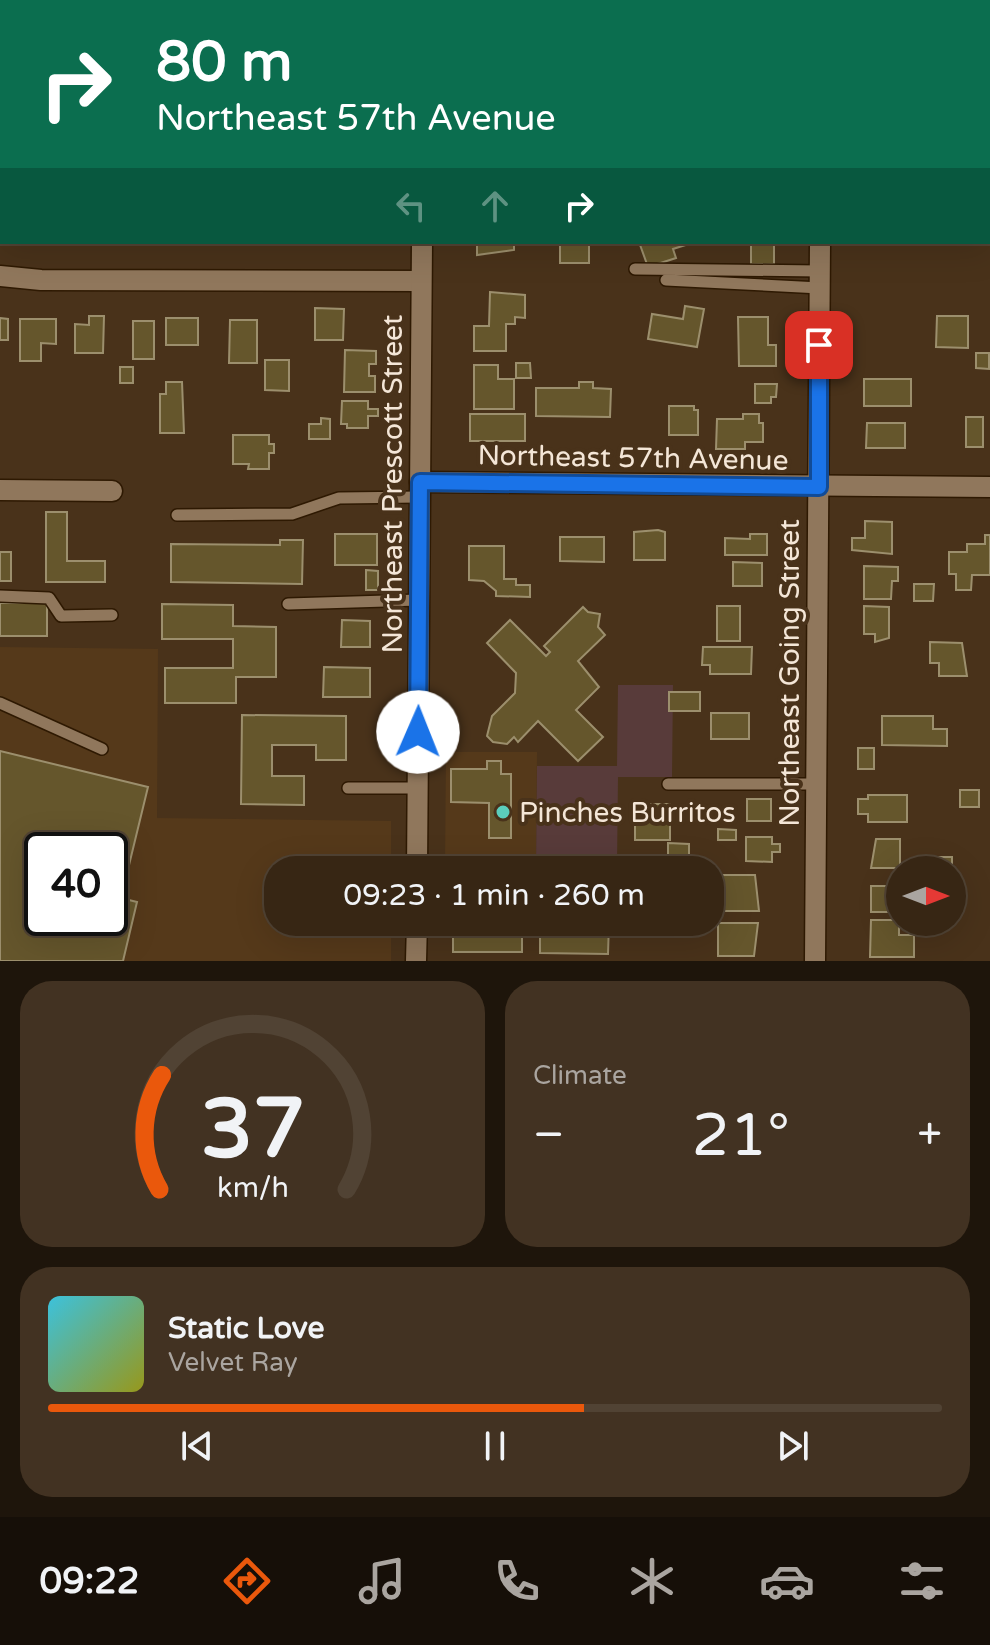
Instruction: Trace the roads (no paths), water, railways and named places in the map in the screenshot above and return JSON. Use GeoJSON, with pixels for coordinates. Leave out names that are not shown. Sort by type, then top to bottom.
{"type":"FeatureCollection","features":[{"type":"Feature","properties":{"kind":"street","name":"Northeast Prescott Street"},"geometry":{"type":"LineString","coordinates":[[417,856],[422,244]]}},
{"type":"Feature","properties":{"kind":"street","name":"Northeast Going Street"},"geometry":{"type":"LineString","coordinates":[[815,961],[820,244]]}},
{"type":"Feature","properties":{"kind":"street"},"geometry":{"type":"LineString","coordinates":[[0,276],[41,280],[421,281]]}},
{"type":"Feature","properties":{"kind":"street","name":"Northeast 57th Avenue"},"geometry":{"type":"LineString","coordinates":[[420,489],[990,487]]}},
{"type":"Feature","properties":{"kind":"street"},"geometry":{"type":"LineString","coordinates":[[0,490],[112,491]]}},
{"type":"Feature","properties":{"kind":"street"},"geometry":{"type":"LineString","coordinates":[[416,961],[417,936]]}},
{"type":"Feature","properties":{"kind":"lane"},"geometry":{"type":"LineString","coordinates":[[635,269],[820,280]]}},
{"type":"Feature","properties":{"kind":"lane"},"geometry":{"type":"LineString","coordinates":[[666,280],[820,280]]}},
{"type":"Feature","properties":{"kind":"lane"},"geometry":{"type":"LineString","coordinates":[[177,515],[292,514],[339,498],[420,489]]}},
{"type":"Feature","properties":{"kind":"lane"},"geometry":{"type":"LineString","coordinates":[[0,596],[49,598],[61,616],[112,615]]}},
{"type":"Feature","properties":{"kind":"lane"},"geometry":{"type":"LineString","coordinates":[[288,604],[419,600]]}},
{"type":"Feature","properties":{"kind":"lane"},"geometry":{"type":"LineString","coordinates":[[0,703],[102,749]]}},
{"type":"Feature","properties":{"kind":"lane"},"geometry":{"type":"LineString","coordinates":[[668,784],[816,784]]}},
{"type":"Feature","properties":{"kind":"lane"},"geometry":{"type":"LineString","coordinates":[[348,788],[418,788]]}},
{"type":"Feature","properties":{"kind":"place","name":"Pinches Burritos"},"geometry":{"type":"Point","coordinates":[503,812]}}]}
